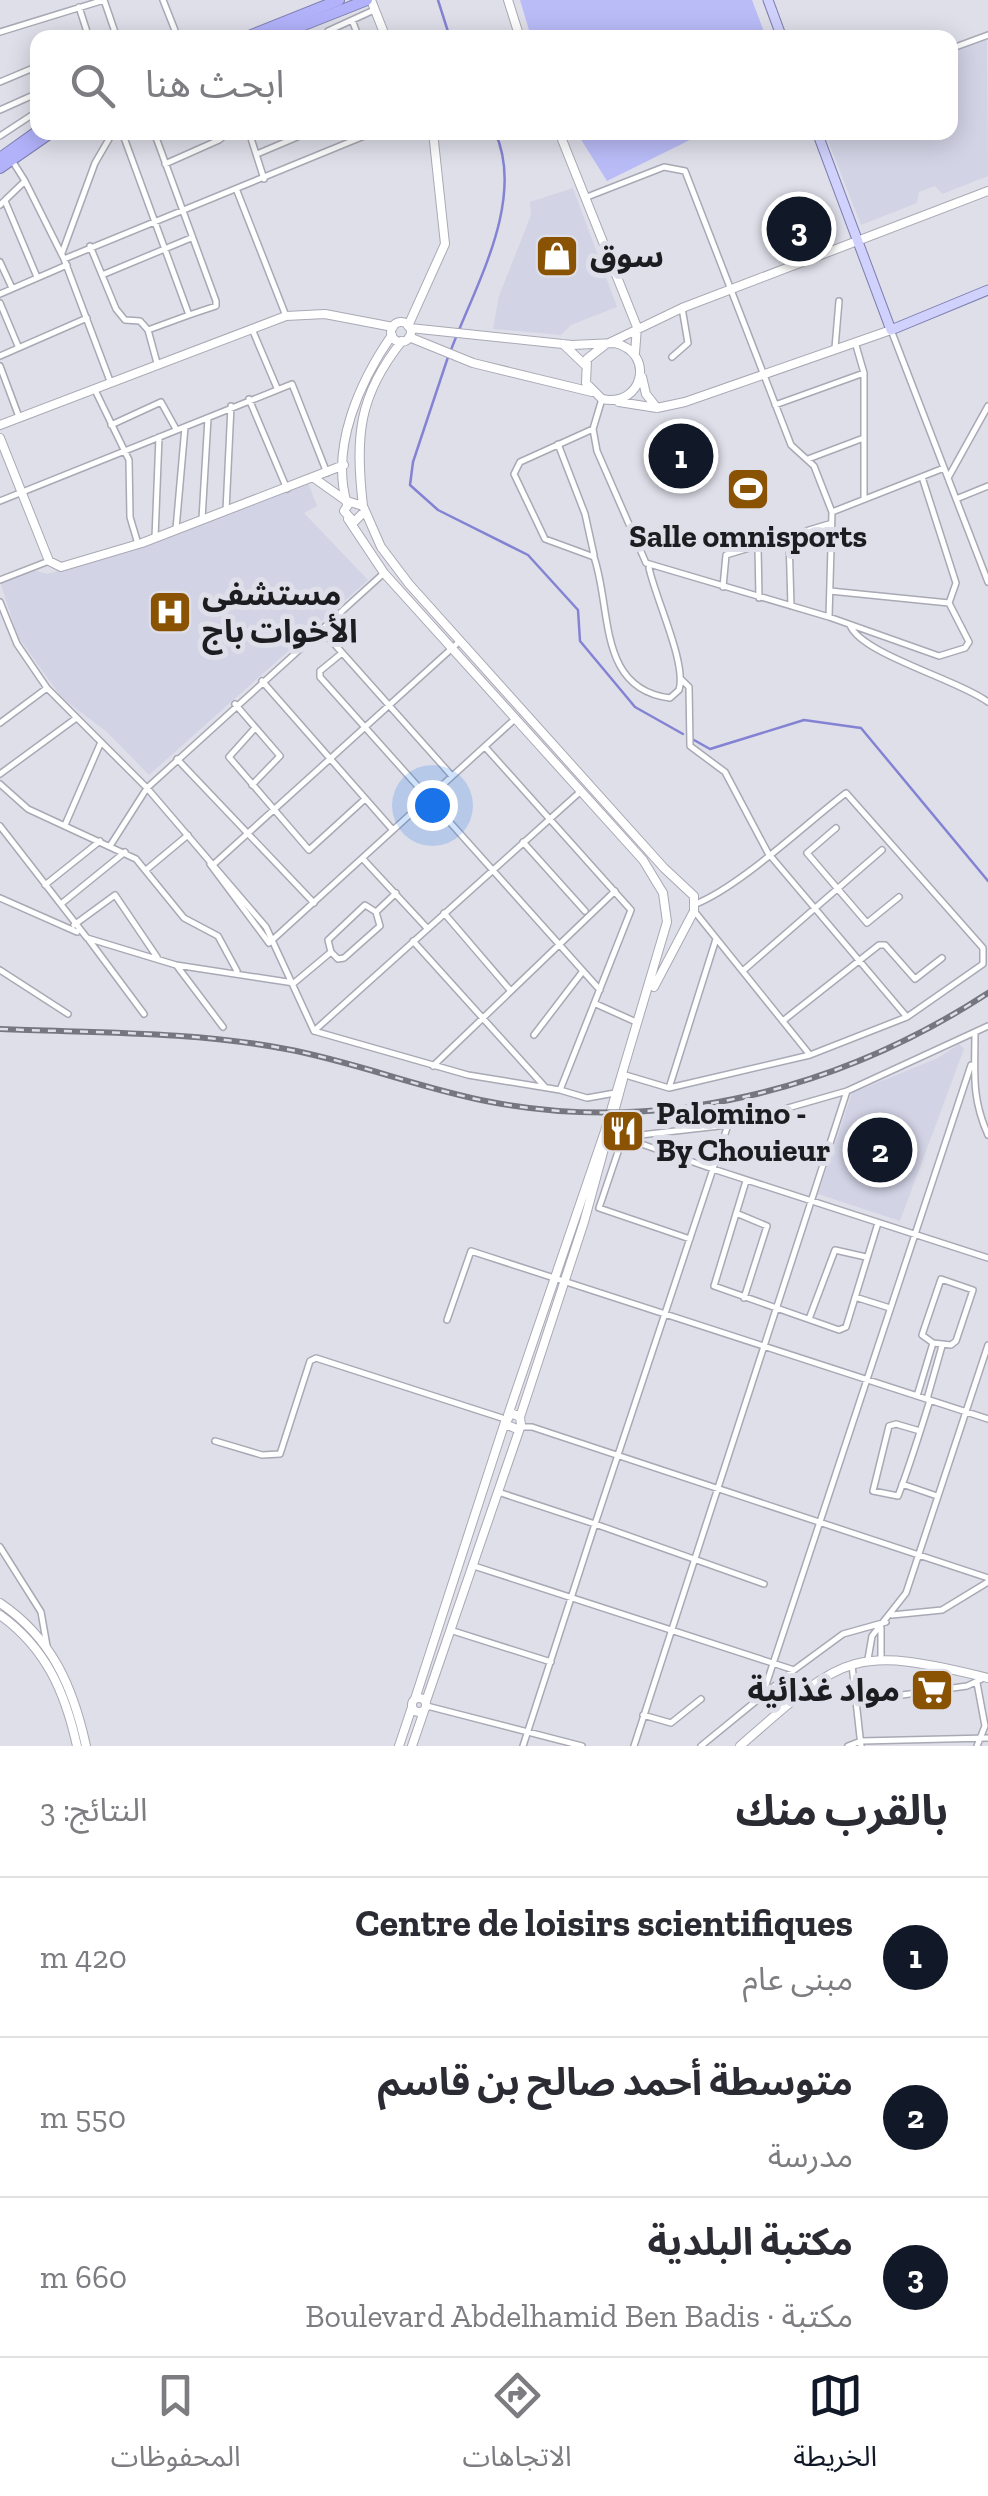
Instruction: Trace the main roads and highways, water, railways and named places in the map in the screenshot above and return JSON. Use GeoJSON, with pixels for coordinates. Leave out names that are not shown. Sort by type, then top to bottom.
{"type":"FeatureCollection","features":[{"type":"Feature","properties":{"kind":"highway"},"geometry":{"type":"LineString","coordinates":[[264,30],[340,0]]}},
{"type":"Feature","properties":{"kind":"highway"},"geometry":{"type":"LineString","coordinates":[[294,30],[370,3]]}},
{"type":"Feature","properties":{"kind":"highway"},"geometry":{"type":"LineString","coordinates":[[0,168],[30,138]]}},
{"type":"Feature","properties":{"kind":"highway"},"geometry":{"type":"LineString","coordinates":[[6,159],[38,140]]}},
{"type":"Feature","properties":{"kind":"main road"},"geometry":{"type":"LineString","coordinates":[[508,0],[517,30]]}},
{"type":"Feature","properties":{"kind":"main road"},"geometry":{"type":"LineString","coordinates":[[768,0],[779,30]]}},
{"type":"Feature","properties":{"kind":"main road"},"geometry":{"type":"LineString","coordinates":[[370,3],[382,30]]}},
{"type":"Feature","properties":{"kind":"main road"},"geometry":{"type":"LineString","coordinates":[[412,1746],[564,1282],[616,1093],[649,995],[668,908],[643,860],[516,718],[390,561],[364,508],[359,448],[369,389],[408,333],[445,244],[434,140]]}},
{"type":"Feature","properties":{"kind":"main road"},"geometry":{"type":"LineString","coordinates":[[562,140],[636,328],[635,354],[646,394],[657,408]]}},
{"type":"Feature","properties":{"kind":"main road"},"geometry":{"type":"LineString","coordinates":[[820,140],[891,330]]}},
{"type":"Feature","properties":{"kind":"main road"},"geometry":{"type":"LineString","coordinates":[[592,392],[584,365],[590,354],[636,328],[988,191]]}},
{"type":"Feature","properties":{"kind":"main road"},"geometry":{"type":"LineString","coordinates":[[0,425],[251,326],[286,316],[325,314],[408,333],[473,362],[592,392],[602,398],[657,408],[891,330],[988,290]]}},
{"type":"Feature","properties":{"kind":"main road"},"geometry":{"type":"LineString","coordinates":[[408,333],[400,322],[360,385],[344,465],[348,519],[384,573],[686,887],[694,909],[649,995]]}},
{"type":"Feature","properties":{"kind":"main road"},"geometry":{"type":"LineString","coordinates":[[408,333],[424,329],[483,338],[607,344],[626,346],[635,354]]}},
{"type":"Feature","properties":{"kind":"main road"},"geometry":{"type":"LineString","coordinates":[[563,344],[584,365]]}},
{"type":"Feature","properties":{"kind":"main road"},"geometry":{"type":"LineString","coordinates":[[615,400],[632,393],[641,376]]}},
{"type":"Feature","properties":{"kind":"main road"},"geometry":{"type":"LineString","coordinates":[[0,438],[49,561],[68,566],[138,544],[344,465]]}},
{"type":"Feature","properties":{"kind":"main road"},"geometry":{"type":"LineString","coordinates":[[314,478],[346,502],[353,501],[364,508]]}},
{"type":"Feature","properties":{"kind":"main road"},"geometry":{"type":"LineString","coordinates":[[348,519],[360,520],[364,508]]}},
{"type":"Feature","properties":{"kind":"main road"},"geometry":{"type":"LineString","coordinates":[[663,892],[686,887]]}},
{"type":"Feature","properties":{"kind":"main road"},"geometry":{"type":"LineString","coordinates":[[668,908],[694,909]]}},
{"type":"Feature","properties":{"kind":"main road"},"geometry":{"type":"LineString","coordinates":[[399,1746],[506,1418],[610,1133],[622,1074]]}},
{"type":"Feature","properties":{"kind":"main road"},"geometry":{"type":"LineString","coordinates":[[506,1418],[520,1423]]}},
{"type":"Feature","properties":{"kind":"main road"},"geometry":{"type":"LineString","coordinates":[[506,1418],[509,1428],[520,1423]]}},
{"type":"Feature","properties":{"kind":"main road"},"geometry":{"type":"LineString","coordinates":[[0,1603],[46,1646],[69,1684],[86,1746]]}},
{"type":"Feature","properties":{"kind":"main road"},"geometry":{"type":"LineString","coordinates":[[0,1615],[24,1635],[49,1666],[66,1701],[77,1746]]}},
{"type":"Feature","properties":{"kind":"main road"},"geometry":{"type":"LineString","coordinates":[[740,1746],[819,1678],[852,1663],[881,1658],[921,1661],[987,1678]]}},
{"type":"Feature","properties":{"kind":"main road"},"geometry":{"type":"LineString","coordinates":[[414,1703],[425,1706]]}},
{"type":"Feature","properties":{"kind":"waterway"},"geometry":{"type":"LineString","coordinates":[[438,0],[447,30]]}},
{"type":"Feature","properties":{"kind":"waterway"},"geometry":{"type":"LineString","coordinates":[[451,350],[484,271],[501,214],[505,186],[497,140]]}},
{"type":"Feature","properties":{"kind":"waterway"},"geometry":{"type":"LineString","coordinates":[[448,357],[413,462],[410,485],[438,510],[528,555],[578,610],[580,641],[635,707],[683,734]]}},
{"type":"Feature","properties":{"kind":"waterway"},"geometry":{"type":"LineString","coordinates":[[694,740],[710,749],[804,720],[861,728],[988,881]]}},
{"type":"Feature","properties":{"kind":"railway"},"geometry":{"type":"LineString","coordinates":[[0,1029],[144,1034],[251,1043],[312,1054],[491,1102],[556,1111],[622,1112],[686,1107],[812,1078],[873,1055],[988,993]]}},
{"type":"Feature","properties":{"kind":"place","name":"مكتبة البلدية"},"geometry":{"type":"Point","coordinates":[799,229]}},
{"type":"Feature","properties":{"kind":"place","name":"سوق"},"geometry":{"type":"Point","coordinates":[557,256]}},
{"type":"Feature","properties":{"kind":"place","name":"Centre de loisirs scientifiques"},"geometry":{"type":"Point","coordinates":[681,456]}},
{"type":"Feature","properties":{"kind":"place","name":"Salle omnisports"},"geometry":{"type":"Point","coordinates":[748,489]}},
{"type":"Feature","properties":{"kind":"place","name":"مستشفى الأخوات باج"},"geometry":{"type":"Point","coordinates":[170,612]}},
{"type":"Feature","properties":{"kind":"place","name":"Palomino - By Chouieur"},"geometry":{"type":"Point","coordinates":[623,1131]}},
{"type":"Feature","properties":{"kind":"place","name":"متوسطة أحمد صالح بن قاسم"},"geometry":{"type":"Point","coordinates":[880,1150]}},
{"type":"Feature","properties":{"kind":"place","name":"مواد غذائية"},"geometry":{"type":"Point","coordinates":[932,1690]}}]}
